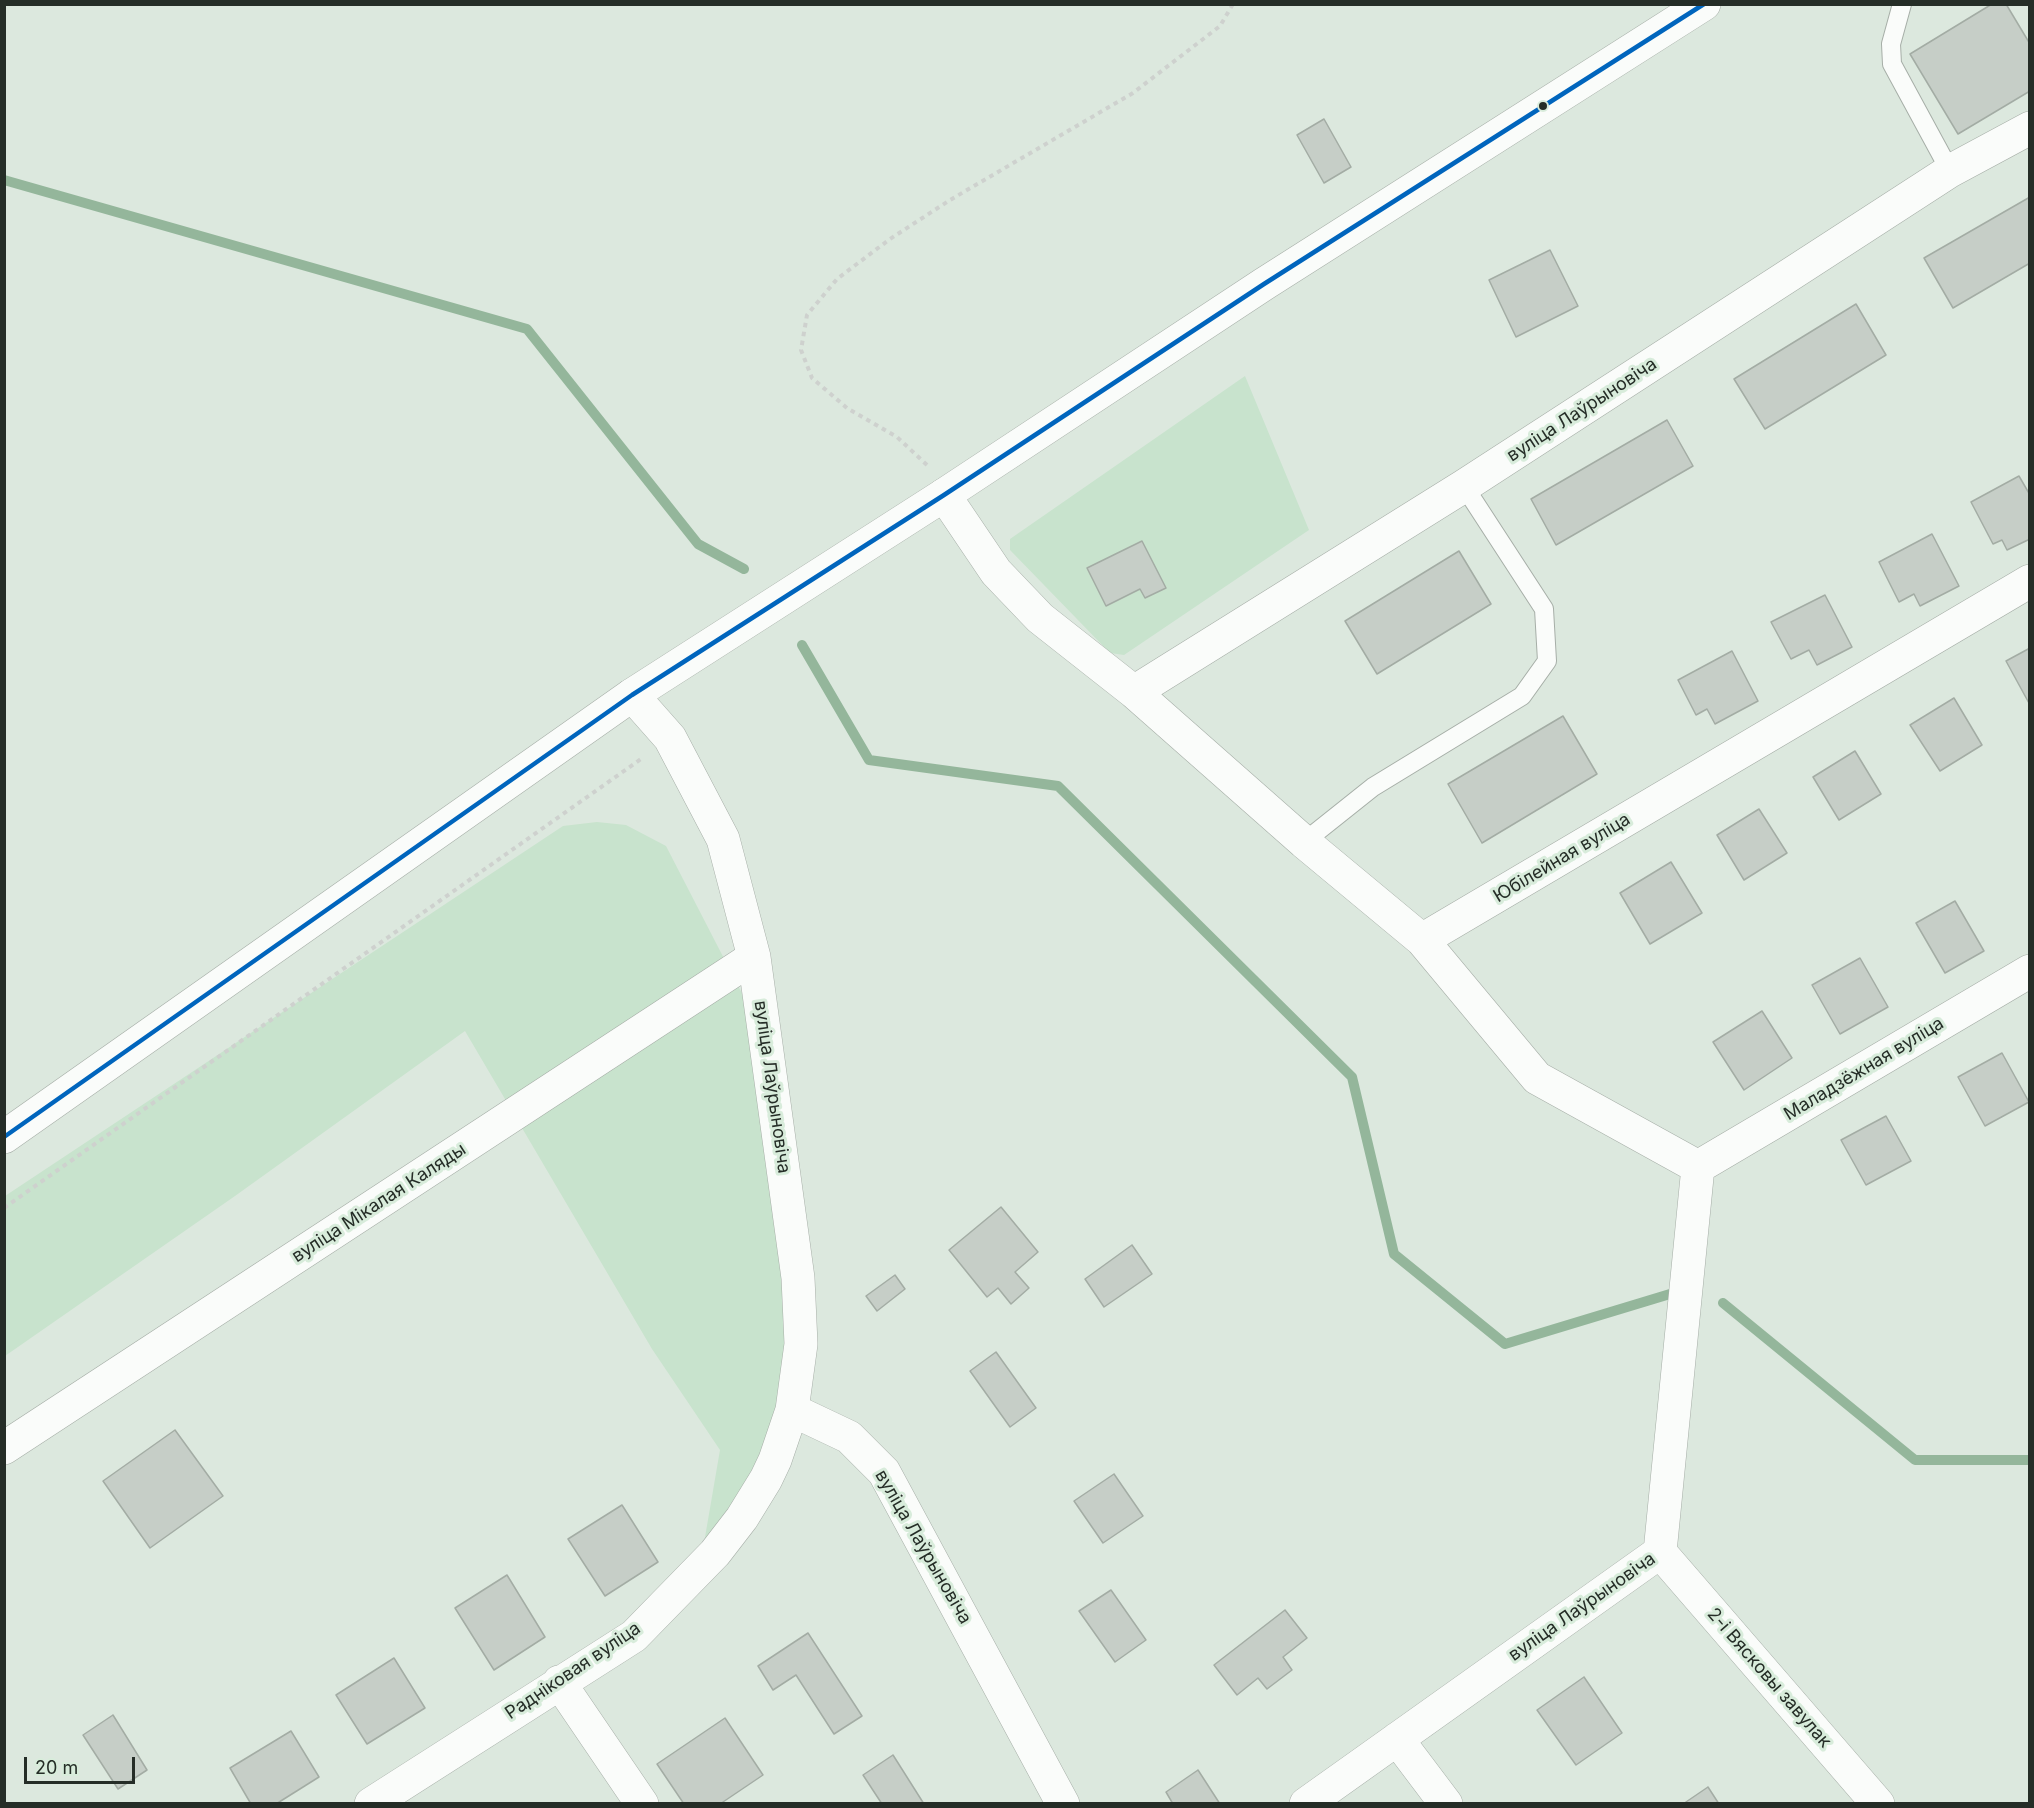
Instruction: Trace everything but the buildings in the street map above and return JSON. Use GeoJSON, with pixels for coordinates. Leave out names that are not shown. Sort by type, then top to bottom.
{"type":"FeatureCollection","features":[{"type":"Feature","properties":{"kind":"street"},"geometry":{"type":"LineString","coordinates":[[4,1137],[632,695],[944,495],[1254,290],[1704,4]]}},
{"type":"Feature","properties":{"kind":"street","name":"вуліца Лаўрыновіча"},"geometry":{"type":"LineString","coordinates":[[1134,692],[1464,486],[1950,171],[2030,128]]}},
{"type":"Feature","properties":{"kind":"street"},"geometry":{"type":"LineString","coordinates":[[944,495],[996,572],[1040,618],[1134,692],[1304,842],[1422,940],[1537,1078],[1698,1167]]}},
{"type":"Feature","properties":{"kind":"street","name":"Юбілейная вуліца"},"geometry":{"type":"LineString","coordinates":[[1422,940],[2030,581]]}},
{"type":"Feature","properties":{"kind":"street","name":"вуліца Лаўрыновіча"},"geometry":{"type":"LineString","coordinates":[[632,695],[670,738],[723,839],[754,957],[798,1278],[801,1344],[792,1410],[849,1437],[884,1472],[1063,1803]]}},
{"type":"Feature","properties":{"kind":"street","name":"вуліца Мікалая Каляды"},"geometry":{"type":"LineString","coordinates":[[4,1448],[754,957]]}},
{"type":"Feature","properties":{"kind":"street","name":"Маладзёжная вуліца"},"geometry":{"type":"LineString","coordinates":[[1698,1167],[2030,971]]}},
{"type":"Feature","properties":{"kind":"street","name":"вуліца Лаўрыновіча"},"geometry":{"type":"LineString","coordinates":[[1306,1803],[1660,1552],[1698,1167]]}},
{"type":"Feature","properties":{"kind":"street","name":"Радніковая вуліца"},"geometry":{"type":"LineString","coordinates":[[370,1803],[634,1636],[715,1553],[742,1518],[766,1479],[792,1410]]}},
{"type":"Feature","properties":{"kind":"street","name":"2-і Вясковы завулак"},"geometry":{"type":"LineString","coordinates":[[1660,1552],[1878,1803]]}},
{"type":"Feature","properties":{"kind":"street"},"geometry":{"type":"LineString","coordinates":[[559,1682],[642,1803]]}},
{"type":"Feature","properties":{"kind":"street"},"geometry":{"type":"LineString","coordinates":[[1397,1739],[1446,1803]]}},
{"type":"Feature","properties":{"kind":"lane"},"geometry":{"type":"LineString","coordinates":[[1902,4],[1891,44],[1892,64],[1950,171]]}},
{"type":"Feature","properties":{"kind":"lane"},"geometry":{"type":"LineString","coordinates":[[1304,842],[1373,787],[1522,696],[1547,661],[1544,609],[1464,486]]}},
{"type":"Feature","properties":{"kind":"path"},"geometry":{"type":"LineString","coordinates":[[944,495],[929,468],[897,437],[847,408],[812,378],[801,350],[807,315],[837,279],[890,238],[950,200],[1133,93],[1220,26],[1233,4]]}},
{"type":"Feature","properties":{"kind":"path"},"geometry":{"type":"LineString","coordinates":[[4,1208],[590,797],[670,738]]}},
{"type":"Feature","properties":{"kind":"green space"},"geometry":{"type":"Polygon","coordinates":[[[1245,376],[1309,530],[1124,655],[1110,653],[1010,550],[1010,539],[1245,376]]]}},
{"type":"Feature","properties":{"kind":"green space"},"geometry":{"type":"Polygon","coordinates":[[[597,822],[626,825],[666,846],[749,1007],[790,1343],[789,1398],[698,1578],[720,1450],[652,1349],[465,1031],[235,1196],[5,1356],[5,1196],[563,826],[597,822]]]}},
{"type":"Feature","properties":{"kind":"waterway"},"geometry":{"type":"LineString","coordinates":[[4,180],[527,329],[698,544],[744,569]]}},
{"type":"Feature","properties":{"kind":"waterway"},"geometry":{"type":"LineString","coordinates":[[802,645],[869,760],[1058,786],[1352,1077],[1394,1254],[1505,1344],[1670,1294]]}},
{"type":"Feature","properties":{"kind":"waterway"},"geometry":{"type":"LineString","coordinates":[[1723,1303],[1915,1460],[2030,1460]]}},
{"type":"Feature","properties":{"kind":"transit line"},"geometry":{"type":"LineString","coordinates":[[4,1137],[632,695],[944,495],[1264,284],[1704,4]]}}]}
